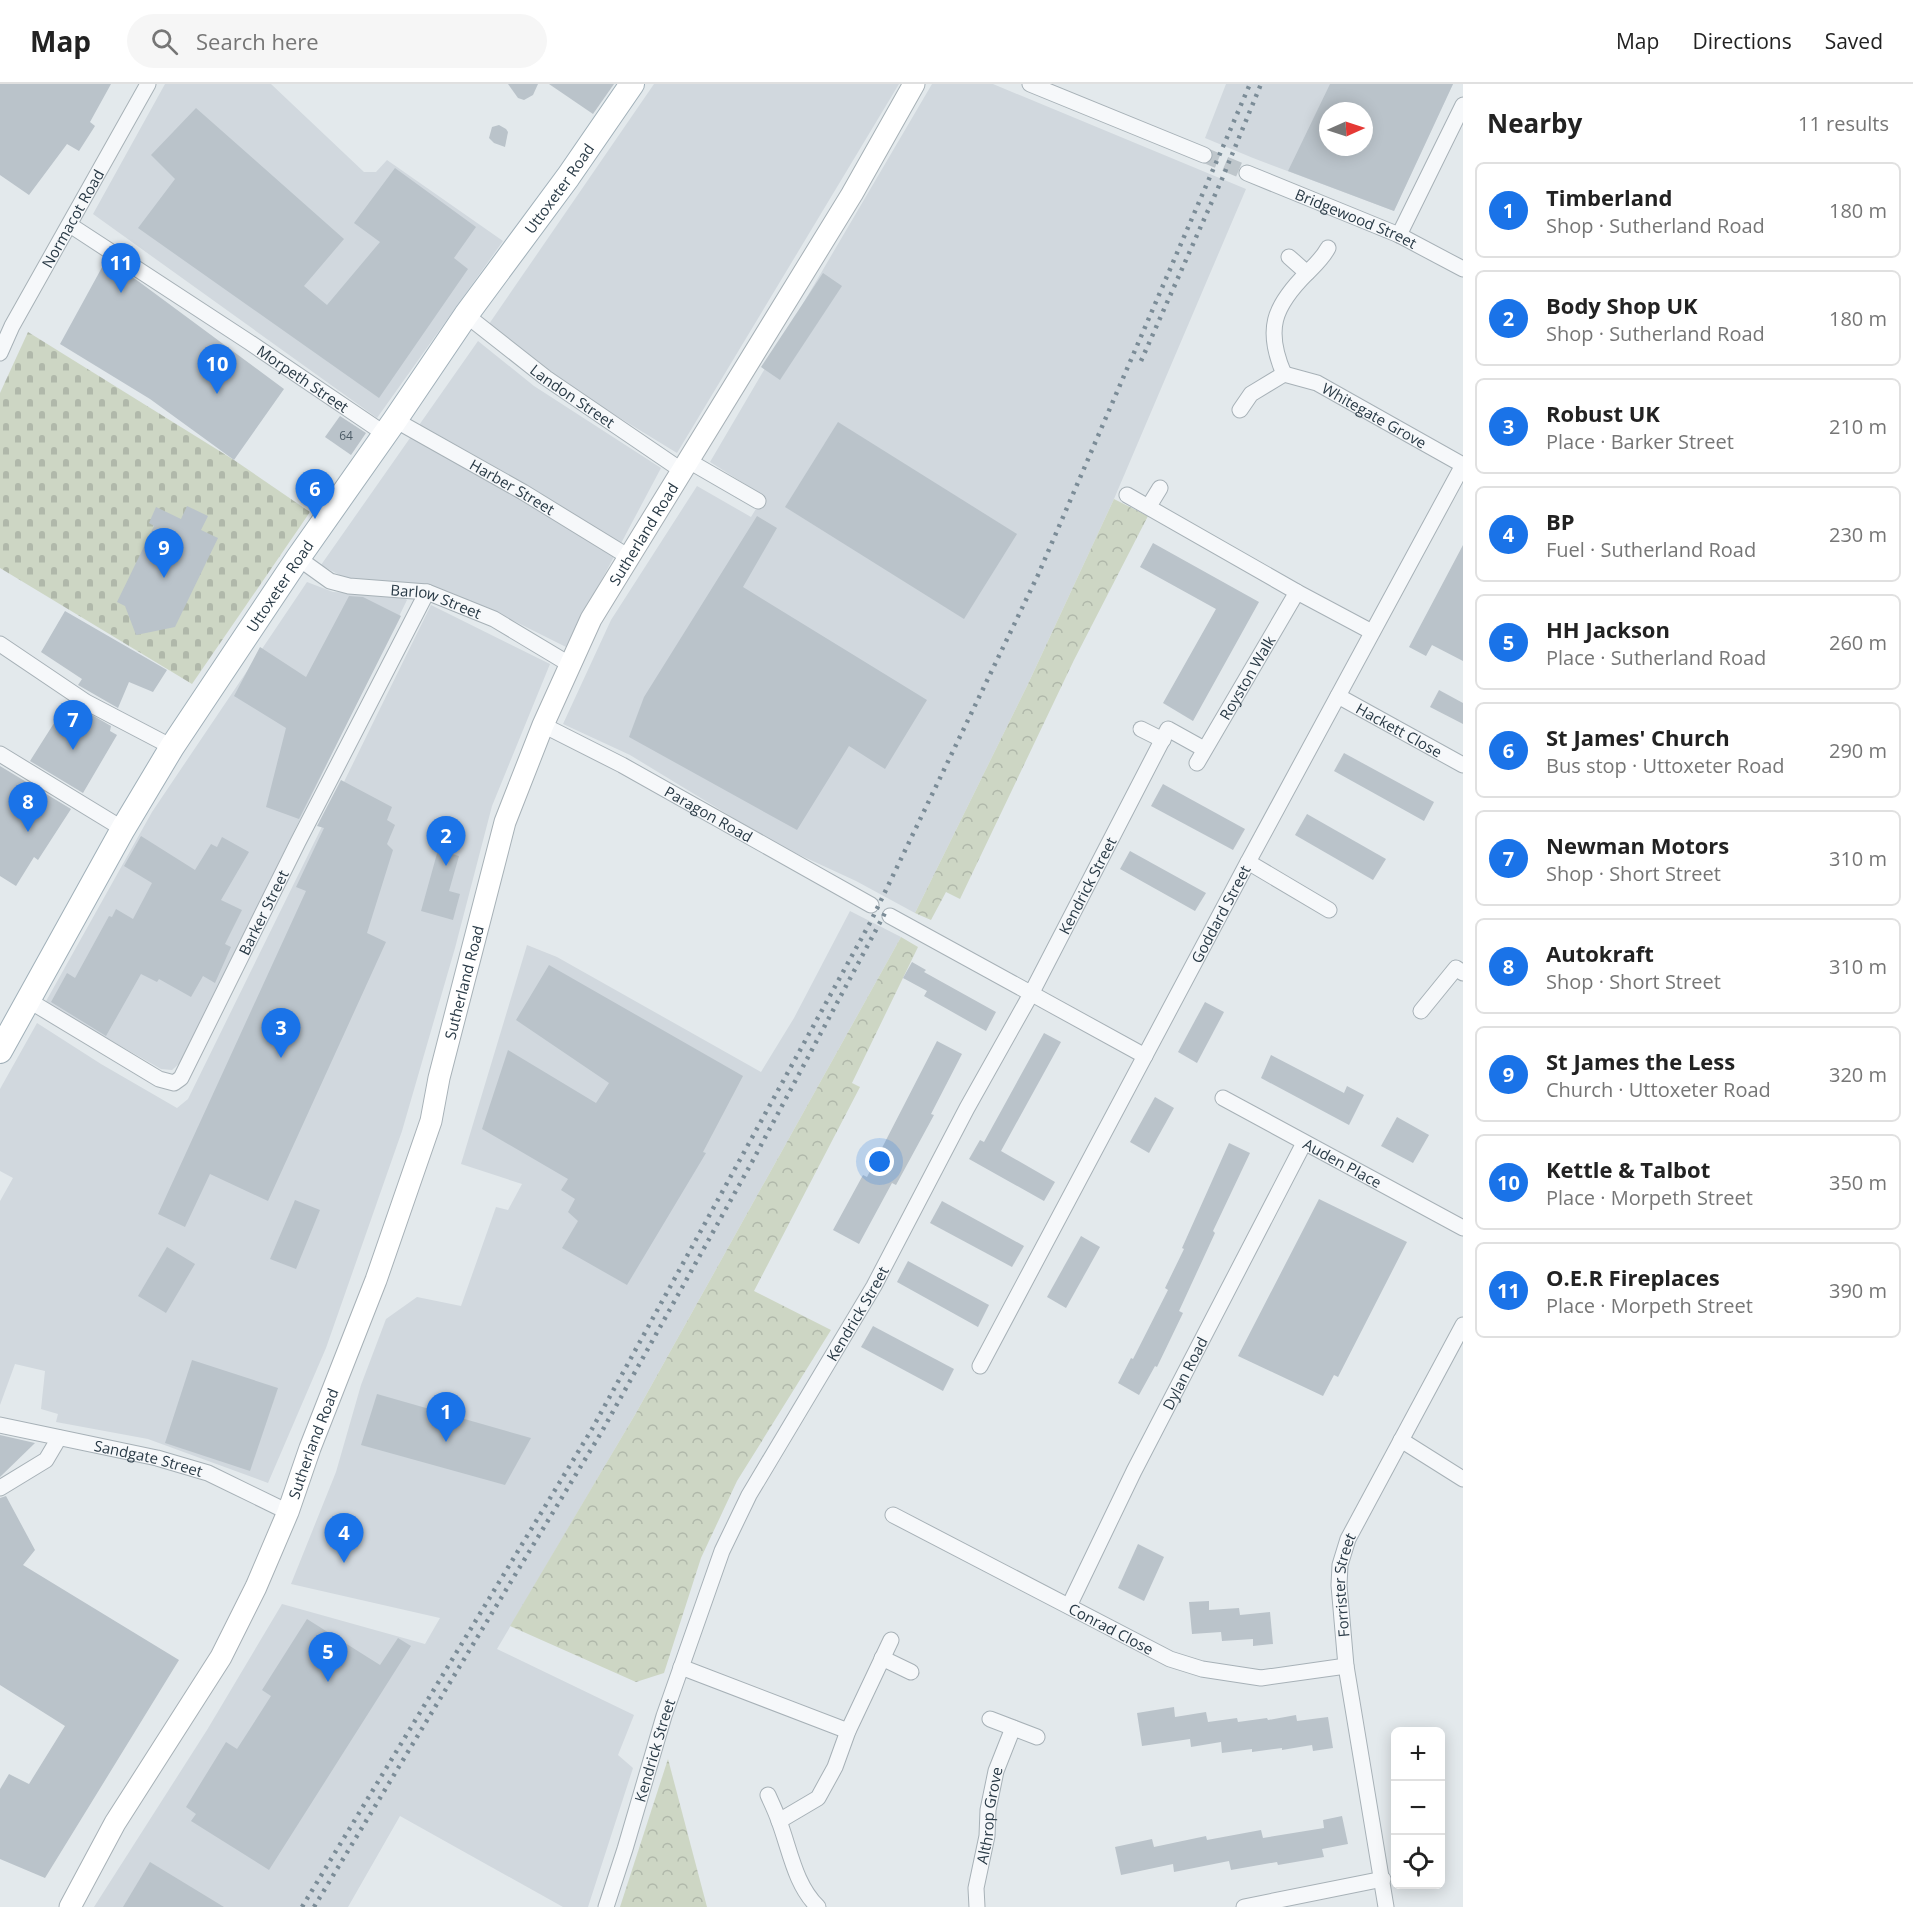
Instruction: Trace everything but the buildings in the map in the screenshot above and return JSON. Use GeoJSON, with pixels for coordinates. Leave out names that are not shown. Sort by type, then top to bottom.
{"type":"FeatureCollection","features":[{"type":"Feature","properties":{"kind":"main road","name":"Uttoxeter Road"},"geometry":{"type":"LineString","coordinates":[[0,1051],[123,829],[172,747],[298,558],[466,315],[568,177],[632,84]]}},
{"type":"Feature","properties":{"kind":"street","name":"Normacot Road"},"geometry":{"type":"LineString","coordinates":[[0,353],[6,322],[70,225],[148,84]]}},
{"type":"Feature","properties":{"kind":"street","name":"Sutherland Road"},"geometry":{"type":"LineString","coordinates":[[70,1907],[115,1823],[221,1657],[256,1587],[288,1512],[310,1448],[366,1307],[431,1121],[439,1078],[505,822],[569,664],[591,619],[852,194],[914,84]]}},
{"type":"Feature","properties":{"kind":"street"},"geometry":{"type":"LineString","coordinates":[[1030,84],[1204,155]]}},
{"type":"Feature","properties":{"kind":"street"},"geometry":{"type":"LineString","coordinates":[[1399,235],[1463,105]]}},
{"type":"Feature","properties":{"kind":"street","name":"Bridgewood Street"},"geometry":{"type":"LineString","coordinates":[[1247,173],[1399,235],[1463,269]]}},
{"type":"Feature","properties":{"kind":"street","name":"Morpeth Street"},"geometry":{"type":"LineString","coordinates":[[70,225],[240,335],[390,427]]}},
{"type":"Feature","properties":{"kind":"street"},"geometry":{"type":"LineString","coordinates":[[1240,410],[1251,394],[1284,374],[1276,354],[1273,322],[1283,302],[1307,273],[1319,263],[1328,248]]}},
{"type":"Feature","properties":{"kind":"street"},"geometry":{"type":"LineString","coordinates":[[1289,257],[1307,273]]}},
{"type":"Feature","properties":{"kind":"street","name":"Landon Street"},"geometry":{"type":"LineString","coordinates":[[466,315],[546,378],[684,465],[758,501]]}},
{"type":"Feature","properties":{"kind":"street","name":"Whitegate Grove"},"geometry":{"type":"LineString","coordinates":[[1284,374],[1317,383],[1463,465]]}},
{"type":"Feature","properties":{"kind":"street","name":"Harber Street"},"geometry":{"type":"LineString","coordinates":[[390,427],[523,492],[629,556]]}},
{"type":"Feature","properties":{"kind":"street","name":"Goddard Street"},"geometry":{"type":"LineString","coordinates":[[980,1366],[1248,862],[1463,465]]}},
{"type":"Feature","properties":{"kind":"street"},"geometry":{"type":"LineString","coordinates":[[1149,506],[1160,488]]}},
{"type":"Feature","properties":{"kind":"street"},"geometry":{"type":"LineString","coordinates":[[1127,495],[1372,633]]}},
{"type":"Feature","properties":{"kind":"street","name":"Barlow Street"},"geometry":{"type":"LineString","coordinates":[[298,558],[330,581],[350,586],[427,592],[494,619],[569,664]]}},
{"type":"Feature","properties":{"kind":"street","name":"Barker Street"},"geometry":{"type":"LineString","coordinates":[[28,1000],[159,1079],[174,1083],[181,1078],[314,811],[427,592]]}},
{"type":"Feature","properties":{"kind":"street","name":"Royston Walk"},"geometry":{"type":"LineString","coordinates":[[1197,763],[1297,592]]}},
{"type":"Feature","properties":{"kind":"street"},"geometry":{"type":"LineString","coordinates":[[0,644],[86,702],[172,747]]}},
{"type":"Feature","properties":{"kind":"street","name":"Hackett Close"},"geometry":{"type":"LineString","coordinates":[[1338,696],[1463,765]]}},
{"type":"Feature","properties":{"kind":"street","name":"Paragon Road"},"geometry":{"type":"LineString","coordinates":[[543,725],[622,765],[871,905]]}},
{"type":"Feature","properties":{"kind":"street"},"geometry":{"type":"LineString","coordinates":[[1141,729],[1163,740],[1168,729],[1204,748]]}},
{"type":"Feature","properties":{"kind":"street","name":"Kendrick Street"},"geometry":{"type":"LineString","coordinates":[[606,1907],[663,1716],[722,1551],[749,1495],[874,1286],[967,1108],[1031,994],[1163,740]]}},
{"type":"Feature","properties":{"kind":"street"},"geometry":{"type":"LineString","coordinates":[[3,756],[123,829]]}},
{"type":"Feature","properties":{"kind":"street"},"geometry":{"type":"LineString","coordinates":[[1248,862],[1329,910]]}},
{"type":"Feature","properties":{"kind":"street"},"geometry":{"type":"LineString","coordinates":[[890,916],[1145,1056]]}},
{"type":"Feature","properties":{"kind":"street"},"geometry":{"type":"LineString","coordinates":[[1421,1011],[1456,968],[1463,973]]}},
{"type":"Feature","properties":{"kind":"street","name":"Auden Place"},"geometry":{"type":"LineString","coordinates":[[1223,1098],[1463,1228]]}},
{"type":"Feature","properties":{"kind":"street","name":"Dylan Road"},"geometry":{"type":"LineString","coordinates":[[1069,1606],[1134,1471],[1305,1143]]}},
{"type":"Feature","properties":{"kind":"street","name":"Forrister Street"},"geometry":{"type":"LineString","coordinates":[[1386,1907],[1346,1666],[1339,1594],[1340,1565],[1348,1539],[1463,1325]]}},
{"type":"Feature","properties":{"kind":"street","name":"Sandgate Street"},"geometry":{"type":"LineString","coordinates":[[0,1425],[157,1458],[208,1473],[288,1512]]}},
{"type":"Feature","properties":{"kind":"street"},"geometry":{"type":"LineString","coordinates":[[0,1488],[46,1460],[59,1438]]}},
{"type":"Feature","properties":{"kind":"street"},"geometry":{"type":"LineString","coordinates":[[1401,1440],[1463,1479]]}},
{"type":"Feature","properties":{"kind":"street","name":"Conrad Close"},"geometry":{"type":"LineString","coordinates":[[893,1515],[1170,1659],[1202,1669],[1261,1678],[1346,1666]]}},
{"type":"Feature","properties":{"kind":"street"},"geometry":{"type":"LineString","coordinates":[[779,1821],[818,1798],[836,1767],[848,1731],[891,1640]]}},
{"type":"Feature","properties":{"kind":"street"},"geometry":{"type":"LineString","coordinates":[[882,1658],[911,1672]]}},
{"type":"Feature","properties":{"kind":"street"},"geometry":{"type":"LineString","coordinates":[[681,1667],[848,1731]]}},
{"type":"Feature","properties":{"kind":"street"},"geometry":{"type":"LineString","coordinates":[[990,1719],[1037,1737]]}},
{"type":"Feature","properties":{"kind":"street","name":"Althrop Grove"},"geometry":{"type":"LineString","coordinates":[[976,1907],[976,1888],[987,1836],[988,1810],[996,1771],[1013,1728]]}},
{"type":"Feature","properties":{"kind":"street"},"geometry":{"type":"LineString","coordinates":[[768,1795],[793,1866],[818,1907]]}},
{"type":"Feature","properties":{"kind":"street"},"geometry":{"type":"LineString","coordinates":[[1244,1907],[1383,1879]]}},
{"type":"Feature","properties":{"kind":"shaded area"},"geometry":{"type":"Polygon","coordinates":[[[165,84],[271,84],[364,172],[376,172],[387,160],[503,241],[377,418],[93,214],[165,84]]]}},
{"type":"Feature","properties":{"kind":"shaded area"},"geometry":{"type":"Polygon","coordinates":[[[654,84],[899,84],[677,453],[548,374],[489,324],[654,84]]]}},
{"type":"Feature","properties":{"kind":"shaded area"},"geometry":{"type":"Polygon","coordinates":[[[932,84],[993,84],[1246,189],[1114,499],[1028,684],[915,913],[856,881],[778,845],[630,755],[563,724],[611,620],[697,486],[751,517],[764,496],[710,462],[932,84]]]}},
{"type":"Feature","properties":{"kind":"shaded area"},"geometry":{"type":"Polygon","coordinates":[[[1226,84],[1453,84],[1394,211],[1205,138],[1226,84]]]}},
{"type":"Feature","properties":{"kind":"shaded area"},"geometry":{"type":"Polygon","coordinates":[[[478,341],[534,386],[661,468],[566,647],[500,614],[427,587],[343,577],[321,565],[478,341]]]}},
{"type":"Feature","properties":{"kind":"shaded area"},"geometry":{"type":"Polygon","coordinates":[[[307,582],[333,592],[400,595],[407,600],[182,1061],[172,1070],[161,1069],[45,1003],[152,812],[307,582]]]}},
{"type":"Feature","properties":{"kind":"shaded area"},"geometry":{"type":"Polygon","coordinates":[[[431,605],[550,664],[492,806],[455,948],[402,1131],[326,1348],[268,1483],[148,1439],[56,1422],[58,1414],[41,1409],[45,1371],[15,1364],[0,1405],[0,1201],[13,1178],[0,1171],[0,1089],[37,1023],[101,1064],[177,1108],[188,1099],[431,605]]]}},
{"type":"Feature","properties":{"kind":"shaded area"},"geometry":{"type":"Polygon","coordinates":[[[850,911],[901,937],[636,1413],[497,1649],[634,1715],[618,1755],[633,1768],[588,1907],[563,1907],[400,1816],[348,1907],[94,1907],[207,1730],[282,1604],[425,1644],[440,1618],[291,1584],[336,1472],[361,1385],[386,1319],[417,1297],[461,1306],[496,1207],[508,1210],[522,1184],[461,1164],[527,945],[557,957],[761,1072],[794,1018],[850,911]]]}},
{"type":"Feature","properties":{"kind":"green space"},"geometry":{"type":"Polygon","coordinates":[[[28,332],[234,460],[310,512],[192,684],[0,568],[0,393],[28,332]]]}},
{"type":"Feature","properties":{"kind":"green space"},"geometry":{"type":"Polygon","coordinates":[[[1114,499],[1148,516],[1074,660],[960,899],[946,892],[931,920],[915,913],[1028,684],[1114,499]]]}},
{"type":"Feature","properties":{"kind":"green space"},"geometry":{"type":"Polygon","coordinates":[[[901,937],[918,947],[852,1083],[860,1087],[754,1291],[831,1330],[737,1481],[701,1558],[664,1673],[636,1682],[510,1626],[636,1413],[901,937]]]}},
{"type":"Feature","properties":{"kind":"green space"},"geometry":{"type":"Polygon","coordinates":[[[668,1759],[707,1907],[620,1907],[668,1759]]]}},
{"type":"Feature","properties":{"kind":"tunnel"},"geometry":{"type":"LineString","coordinates":[[1204,155],[1247,173]]}},
{"type":"Feature","properties":{"kind":"railway"},"geometry":{"type":"LineString","coordinates":[[302,1907],[592,1429],[871,921],[1038,575],[1250,84]]}},
{"type":"Feature","properties":{"kind":"railway"},"geometry":{"type":"LineString","coordinates":[[1141,361],[1222,179],[1261,84]]}},
{"type":"Feature","properties":{"kind":"railway"},"geometry":{"type":"LineString","coordinates":[[314,1907],[601,1433],[752,1162],[885,913]]}},
{"type":"Feature","properties":{"kind":"place","name":"O.E.R Fireplaces"},"geometry":{"type":"Point","coordinates":[121,293]}},
{"type":"Feature","properties":{"kind":"place","name":"Kettle & Talbot"},"geometry":{"type":"Point","coordinates":[217,394]}},
{"type":"Feature","properties":{"kind":"place","name":"St James' Church"},"geometry":{"type":"Point","coordinates":[315,519]}},
{"type":"Feature","properties":{"kind":"place","name":"St James the Less"},"geometry":{"type":"Point","coordinates":[164,578]}},
{"type":"Feature","properties":{"kind":"place","name":"Newman Motors"},"geometry":{"type":"Point","coordinates":[73,750]}},
{"type":"Feature","properties":{"kind":"place","name":"Autokraft"},"geometry":{"type":"Point","coordinates":[28,832]}},
{"type":"Feature","properties":{"kind":"place","name":"Body Shop UK"},"geometry":{"type":"Point","coordinates":[446,866]}},
{"type":"Feature","properties":{"kind":"place","name":"Robust UK"},"geometry":{"type":"Point","coordinates":[281,1058]}},
{"type":"Feature","properties":{"kind":"place","name":"Timberland"},"geometry":{"type":"Point","coordinates":[446,1442]}},
{"type":"Feature","properties":{"kind":"place","name":"BP"},"geometry":{"type":"Point","coordinates":[344,1563]}},
{"type":"Feature","properties":{"kind":"place","name":"HH Jackson"},"geometry":{"type":"Point","coordinates":[328,1682]}}]}
